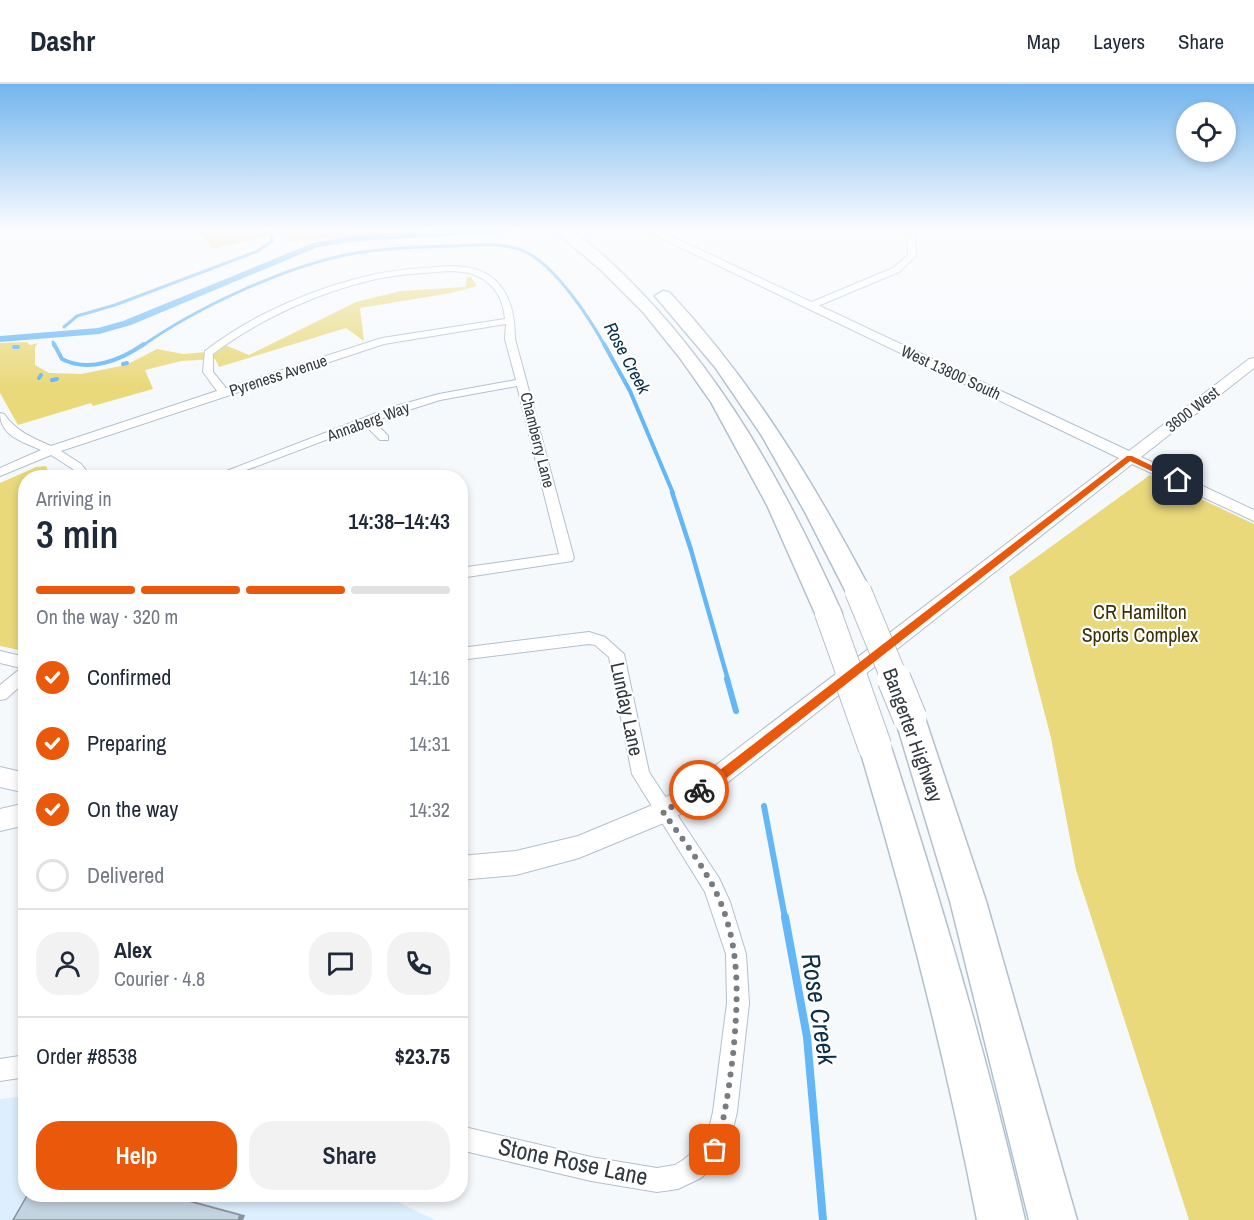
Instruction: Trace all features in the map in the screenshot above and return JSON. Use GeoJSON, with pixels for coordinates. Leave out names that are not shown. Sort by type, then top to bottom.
{"type":"FeatureCollection","features":[{"type":"Feature","properties":{"kind":"highway","name":"Bangerter Highway"},"geometry":{"type":"LineString","coordinates":[[622,282],[651,311],[716,393],[746,441],[776,496],[828,613],[875,747],[934,940],[961,1043],[1001,1220]]}},
{"type":"Feature","properties":{"kind":"highway","name":"Bangerter Highway"},"geometry":{"type":"LineString","coordinates":[[648,282],[665,298],[736,381],[796,473],[858,591],[910,718],[968,900],[1053,1220]]}},
{"type":"Feature","properties":{"kind":"street","name":"Chamberry Lane"},"geometry":{"type":"LineString","coordinates":[[224,393],[208,372],[207,358],[208,353],[221,341],[356,282]]}},
{"type":"Feature","properties":{"kind":"street","name":"Chamberry Lane"},"geometry":{"type":"LineString","coordinates":[[468,572],[567,558],[510,339],[509,310],[493,282]]}},
{"type":"Feature","properties":{"kind":"street","name":"West 13800 South"},"geometry":{"type":"LineString","coordinates":[[759,282],[1254,516]]}},
{"type":"Feature","properties":{"kind":"street"},"geometry":{"type":"LineString","coordinates":[[810,306],[867,282]]}},
{"type":"Feature","properties":{"kind":"street","name":"Pyreness Avenue"},"geometry":{"type":"LineString","coordinates":[[0,472],[51,450],[382,341],[510,321]]}},
{"type":"Feature","properties":{"kind":"street","name":"3600 West"},"geometry":{"type":"LineString","coordinates":[[468,867],[516,862],[579,847],[663,812],[720,776],[1254,362]]}},
{"type":"Feature","properties":{"kind":"street","name":"Annaberg Way"},"geometry":{"type":"LineString","coordinates":[[235,470],[366,420],[439,397],[523,382]]}},
{"type":"Feature","properties":{"kind":"street"},"geometry":{"type":"LineString","coordinates":[[0,416],[5,426],[51,450],[79,470]]}},
{"type":"Feature","properties":{"kind":"street"},"geometry":{"type":"LineString","coordinates":[[366,420],[384,438]]}},
{"type":"Feature","properties":{"kind":"street","name":"Lunday Lane"},"geometry":{"type":"LineString","coordinates":[[468,653],[576,638],[600,641],[609,647],[616,654],[642,774],[663,812]]}},
{"type":"Feature","properties":{"kind":"street"},"geometry":{"type":"LineString","coordinates":[[0,657],[18,661]]}},
{"type":"Feature","properties":{"kind":"street"},"geometry":{"type":"LineString","coordinates":[[2,696],[18,680]]}},
{"type":"Feature","properties":{"kind":"street"},"geometry":{"type":"LineString","coordinates":[[0,777],[18,781]]}},
{"type":"Feature","properties":{"kind":"street"},"geometry":{"type":"LineString","coordinates":[[0,807],[18,811]]}},
{"type":"Feature","properties":{"kind":"street","name":"Stone Rose Lane"},"geometry":{"type":"LineString","coordinates":[[468,1140],[591,1169],[657,1180],[678,1177],[692,1170],[715,1150],[725,1112],[738,1003],[736,954],[720,902],[712,885],[663,812]]}},
{"type":"Feature","properties":{"kind":"street"},"geometry":{"type":"LineString","coordinates":[[0,820],[18,815]]}},
{"type":"Feature","properties":{"kind":"street"},"geometry":{"type":"LineString","coordinates":[[0,1070],[18,1067]]}},
{"type":"Feature","properties":{"kind":"shaded area"},"geometry":{"type":"Polygon","coordinates":[[[18,1097],[18,1202],[398,1202],[435,1220],[0,1220],[0,1099],[18,1097]]]}},
{"type":"Feature","properties":{"kind":"green space"},"geometry":{"type":"Polygon","coordinates":[[[466,282],[474,282],[477,286],[451,293],[360,308],[364,341],[346,328],[219,367],[215,359],[181,361],[145,370],[153,389],[93,406],[91,403],[18,425],[0,393],[0,343],[27,342],[30,345],[38,343],[35,347],[35,365],[49,373],[81,374],[126,365],[157,349],[183,354],[219,351],[225,345],[249,355],[356,302],[401,291],[465,287],[466,282]]]}},
{"type":"Feature","properties":{"kind":"green space"},"geometry":{"type":"Polygon","coordinates":[[[46,466],[48,470],[29,470],[46,466]]]}},
{"type":"Feature","properties":{"kind":"green space"},"geometry":{"type":"Polygon","coordinates":[[[18,475],[18,650],[0,646],[0,483],[18,475]]]}},
{"type":"Feature","properties":{"kind":"green space","name":"CR Hamilton Sports Complex"},"geometry":{"type":"Polygon","coordinates":[[[1150,475],[1254,524],[1254,1220],[1189,1220],[1076,870],[1051,738],[1009,577],[1150,475]]]}},
{"type":"Feature","properties":{"kind":"building"},"geometry":{"type":"Polygon","coordinates":[[[23,1202],[192,1202],[240,1215],[238,1220],[13,1220],[23,1202]]]}},
{"type":"Feature","properties":{"kind":"waterway","name":"Rose Creek"},"geometry":{"type":"LineString","coordinates":[[64,327],[77,316],[115,305],[176,282]]}},
{"type":"Feature","properties":{"kind":"waterway"},"geometry":{"type":"LineString","coordinates":[[0,339],[99,331],[127,323],[226,282]]}},
{"type":"Feature","properties":{"kind":"waterway","name":"Rose Creek"},"geometry":{"type":"LineString","coordinates":[[142,346],[213,304],[261,282]]}},
{"type":"Feature","properties":{"kind":"waterway","name":"Rose Creek"},"geometry":{"type":"LineString","coordinates":[[561,282],[590,321],[605,346]]}},
{"type":"Feature","properties":{"kind":"waterway","name":"Rose Creek"},"geometry":{"type":"LineString","coordinates":[[53,342],[54,346]]}},
{"type":"Feature","properties":{"kind":"waterway","name":"Rose Creek"},"geometry":{"type":"LineString","coordinates":[[54,344],[62,359],[83,365],[104,363],[144,344]]}},
{"type":"Feature","properties":{"kind":"waterway","name":"Rose Creek"},"geometry":{"type":"LineString","coordinates":[[604,344],[630,391],[673,493]]}},
{"type":"Feature","properties":{"kind":"waterway"},"geometry":{"type":"LineString","coordinates":[[123,364],[127,363]]}},
{"type":"Feature","properties":{"kind":"waterway"},"geometry":{"type":"LineString","coordinates":[[52,380],[57,379]]}},
{"type":"Feature","properties":{"kind":"waterway","name":"Rose Creek"},"geometry":{"type":"LineString","coordinates":[[672,492],[728,680]]}},
{"type":"Feature","properties":{"kind":"waterway","name":"Rose Creek"},"geometry":{"type":"LineString","coordinates":[[727,679],[736,711]]}},
{"type":"Feature","properties":{"kind":"waterway","name":"Rose Creek"},"geometry":{"type":"LineString","coordinates":[[764,806],[785,918]]}},
{"type":"Feature","properties":{"kind":"waterway","name":"Rose Creek"},"geometry":{"type":"LineString","coordinates":[[785,917],[807,1037],[823,1220]]}},
{"type":"Feature","properties":{"kind":"way so far"},"geometry":{"type":"LineString","coordinates":[[699,790],[663,812],[712,885],[720,902],[736,954],[738,1003],[725,1112],[715,1150]]}},
{"type":"Feature","properties":{"kind":"route"},"geometry":{"type":"LineString","coordinates":[[699,790],[1130,457],[1178,480]]}}]}
